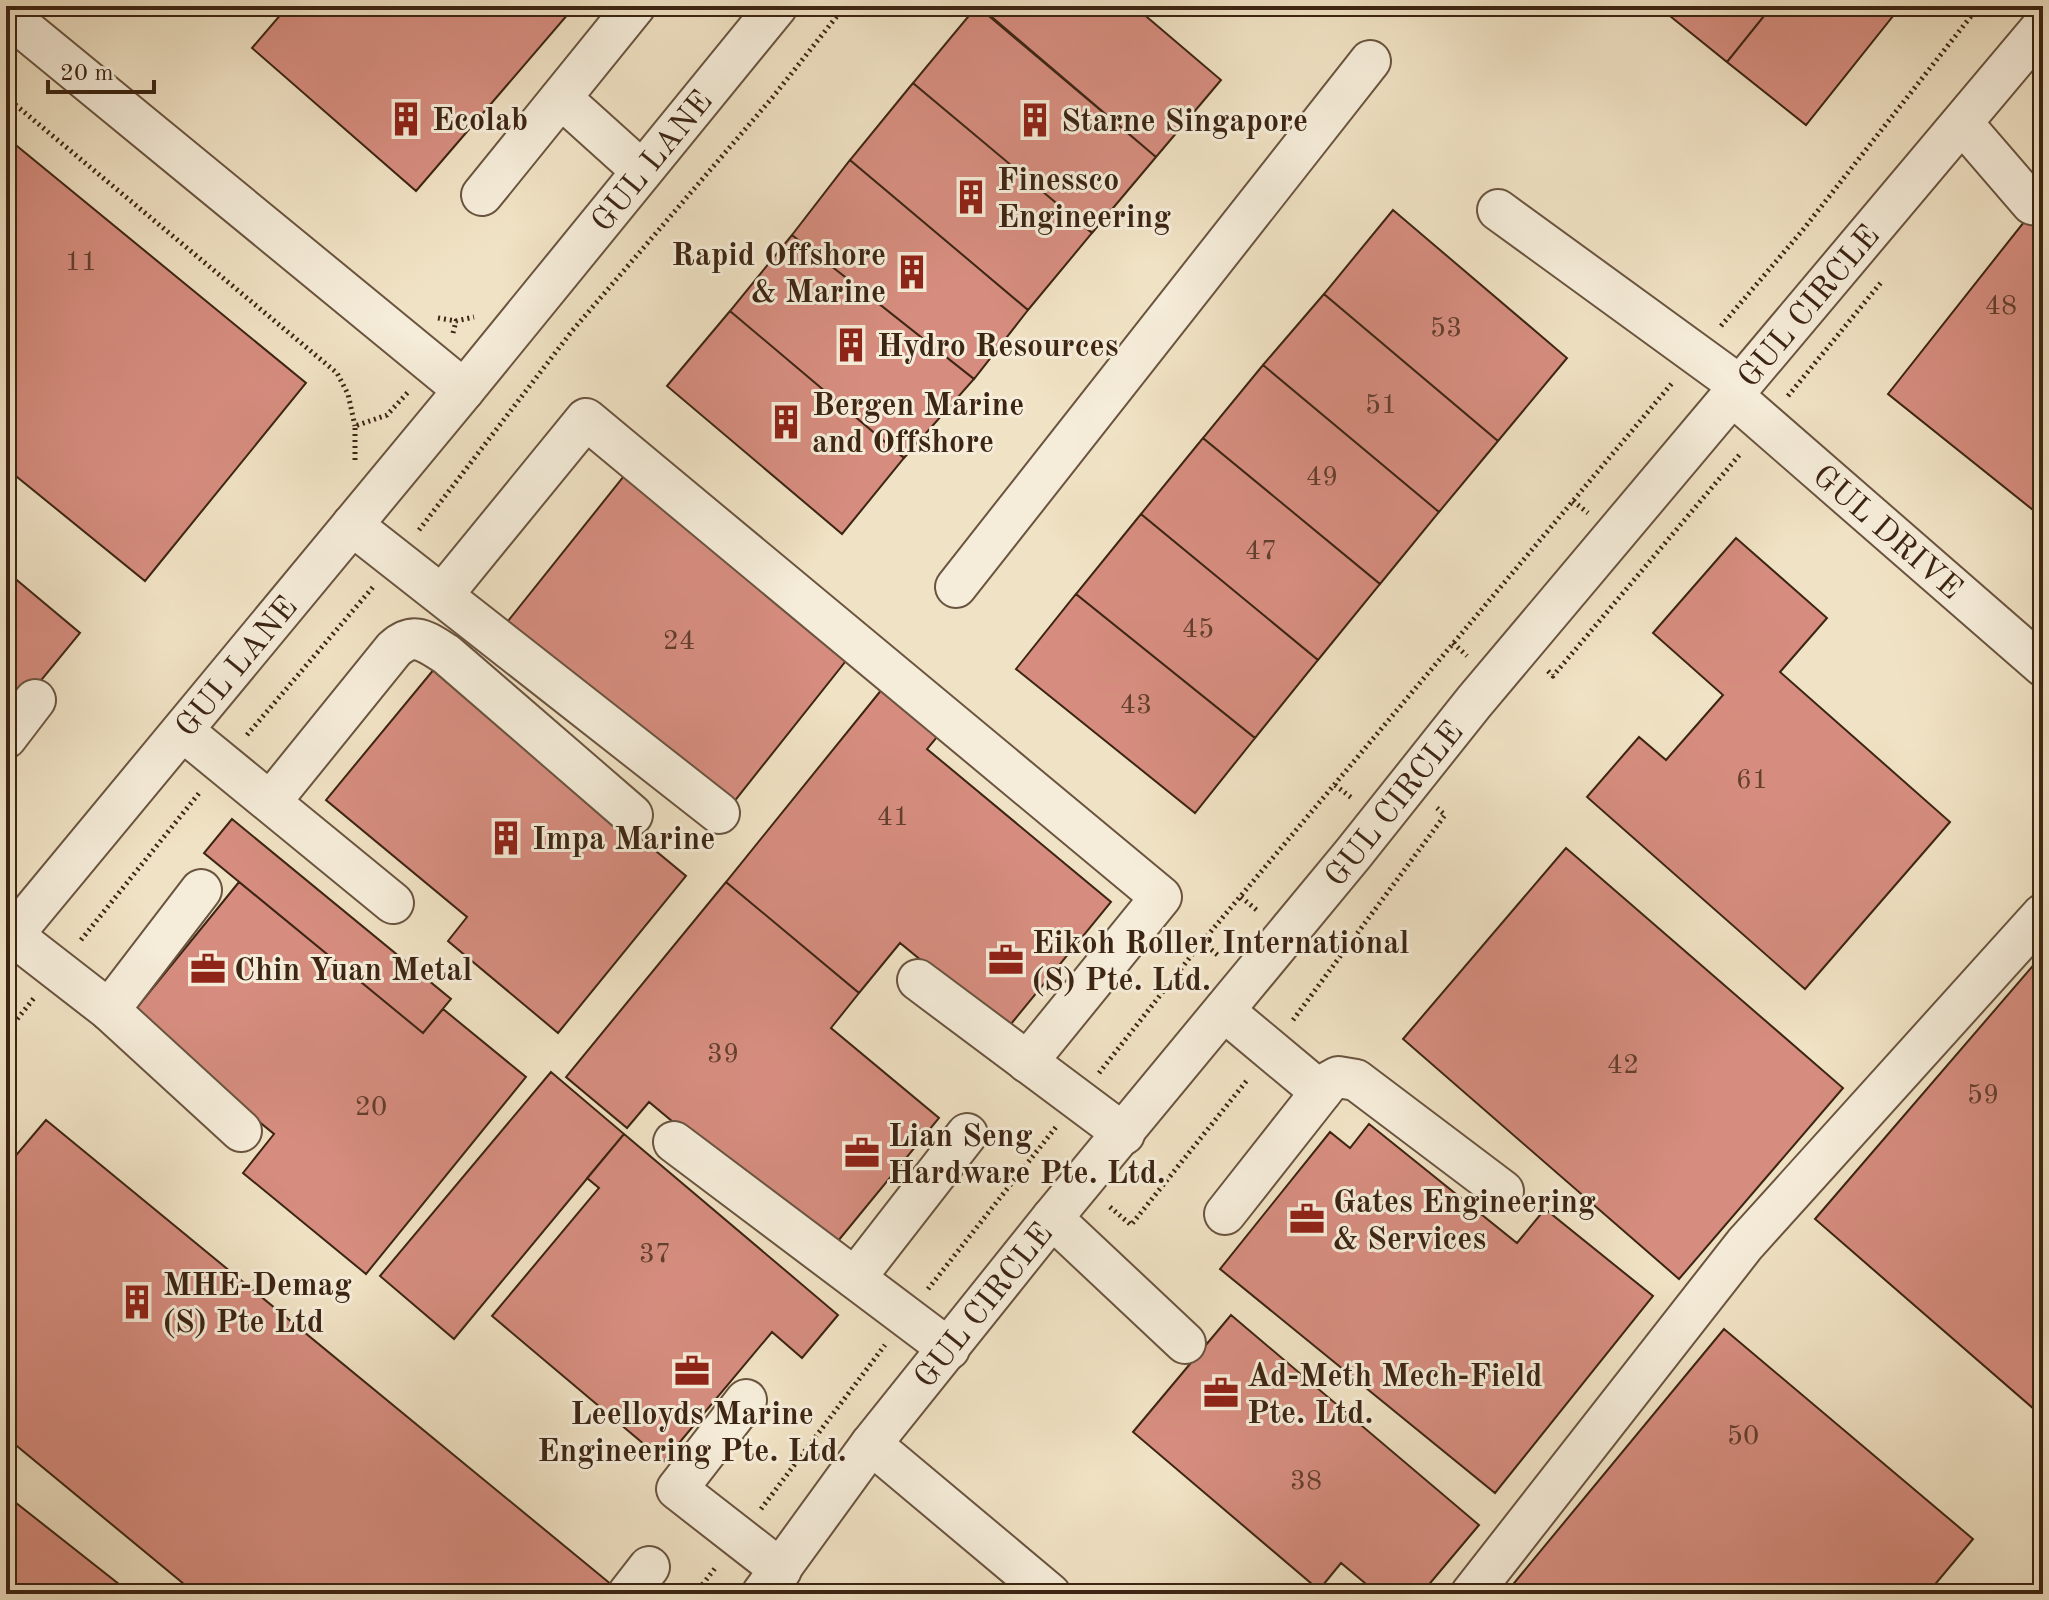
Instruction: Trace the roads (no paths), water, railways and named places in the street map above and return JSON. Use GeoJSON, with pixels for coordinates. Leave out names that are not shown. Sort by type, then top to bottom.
{"type":"FeatureCollection","features":[{"type":"Feature","properties":{"kind":"street"},"geometry":{"type":"LineString","coordinates":[[482,195],[635,6]]}},
{"type":"Feature","properties":{"kind":"street","name":"GUL LANE"},"geometry":{"type":"LineString","coordinates":[[8,936],[183,731],[777,6]]}},
{"type":"Feature","properties":{"kind":"street"},"geometry":{"type":"LineString","coordinates":[[6,14],[464,390]]}},
{"type":"Feature","properties":{"kind":"street","name":"GUL CIRCLE"},"geometry":{"type":"LineString","coordinates":[[772,1582],[871,1444],[1052,1218],[1124,1134],[1474,702],[2043,26]]}},
{"type":"Feature","properties":{"kind":"street"},"geometry":{"type":"LineString","coordinates":[[956,587],[1370,61]]}},
{"type":"Feature","properties":{"kind":"street"},"geometry":{"type":"LineString","coordinates":[[561,98],[642,171]]}},
{"type":"Feature","properties":{"kind":"street"},"geometry":{"type":"LineString","coordinates":[[1963,124],[2032,204],[2043,206]]}},
{"type":"Feature","properties":{"kind":"street","name":"GUL DRIVE"},"geometry":{"type":"LineString","coordinates":[[1498,210],[1697,355],[2043,666]]}},
{"type":"Feature","properties":{"kind":"street"},"geometry":{"type":"LineString","coordinates":[[443,594],[586,419],[1161,897],[1027,1062]]}},
{"type":"Feature","properties":{"kind":"street"},"geometry":{"type":"LineString","coordinates":[[352,525],[719,813]]}},
{"type":"Feature","properties":{"kind":"street"},"geometry":{"type":"LineString","coordinates":[[271,801],[394,649],[406,638],[415,637],[446,654],[632,815]]}},
{"type":"Feature","properties":{"kind":"street"},"geometry":{"type":"LineString","coordinates":[[6,738],[35,700]]}},
{"type":"Feature","properties":{"kind":"street"},"geometry":{"type":"LineString","coordinates":[[183,731],[393,903]]}},
{"type":"Feature","properties":{"kind":"street"},"geometry":{"type":"LineString","coordinates":[[109,1010],[201,890]]}},
{"type":"Feature","properties":{"kind":"street"},"geometry":{"type":"LineString","coordinates":[[1471,1594],[1745,1244],[2043,914]]}},
{"type":"Feature","properties":{"kind":"street"},"geometry":{"type":"LineString","coordinates":[[8,936],[109,1010],[241,1131]]}},
{"type":"Feature","properties":{"kind":"street"},"geometry":{"type":"LineString","coordinates":[[918,980],[1124,1134]]}},
{"type":"Feature","properties":{"kind":"street"},"geometry":{"type":"LineString","coordinates":[[1224,1011],[1321,1092]]}},
{"type":"Feature","properties":{"kind":"street"},"geometry":{"type":"LineString","coordinates":[[1225,1214],[1321,1092],[1338,1077],[1356,1080],[1503,1191]]}},
{"type":"Feature","properties":{"kind":"street"},"geometry":{"type":"LineString","coordinates":[[855,1278],[967,1134]]}},
{"type":"Feature","properties":{"kind":"street"},"geometry":{"type":"LineString","coordinates":[[674,1142],[949,1349]]}},
{"type":"Feature","properties":{"kind":"street"},"geometry":{"type":"LineString","coordinates":[[1052,1218],[1185,1343]]}},
{"type":"Feature","properties":{"kind":"street"},"geometry":{"type":"LineString","coordinates":[[746,1400],[677,1489],[739,1537],[772,1582]]}},
{"type":"Feature","properties":{"kind":"street"},"geometry":{"type":"LineString","coordinates":[[871,1444],[1050,1594]]}},
{"type":"Feature","properties":{"kind":"place","name":"Ecolab"},"geometry":{"type":"Point","coordinates":[406,119]}},
{"type":"Feature","properties":{"kind":"place","name":"Starne Singapore"},"geometry":{"type":"Point","coordinates":[1035,120]}},
{"type":"Feature","properties":{"kind":"place","name":"Finessco Engineering"},"geometry":{"type":"Point","coordinates":[971,197]}},
{"type":"Feature","properties":{"kind":"place","name":"Rapid Offshore & Marine"},"geometry":{"type":"Point","coordinates":[912,272]}},
{"type":"Feature","properties":{"kind":"place","name":"Hydro Resources"},"geometry":{"type":"Point","coordinates":[851,345]}},
{"type":"Feature","properties":{"kind":"place","name":"Bergen Marine and Offshore"},"geometry":{"type":"Point","coordinates":[786,422]}},
{"type":"Feature","properties":{"kind":"place","name":"Impa Marine"},"geometry":{"type":"Point","coordinates":[506,838]}},
{"type":"Feature","properties":{"kind":"place","name":"Eikoh Roller International (S) Pte. Ltd."},"geometry":{"type":"Point","coordinates":[1006,960]}},
{"type":"Feature","properties":{"kind":"place","name":"Chin Yuan Metal"},"geometry":{"type":"Point","coordinates":[208,969]}},
{"type":"Feature","properties":{"kind":"place","name":"Lian Seng Hardware Pte. Ltd."},"geometry":{"type":"Point","coordinates":[862,1153]}},
{"type":"Feature","properties":{"kind":"place","name":"Gates Engineering & Services"},"geometry":{"type":"Point","coordinates":[1307,1219]}},
{"type":"Feature","properties":{"kind":"place","name":"MHE-Demag (S) Pte Ltd"},"geometry":{"type":"Point","coordinates":[137,1302]}},
{"type":"Feature","properties":{"kind":"place","name":"Leelloyds Marine Engineering Pte. Ltd."},"geometry":{"type":"Point","coordinates":[692,1371]}},
{"type":"Feature","properties":{"kind":"place","name":"Ad-Meth Mech-Field Pte. Ltd."},"geometry":{"type":"Point","coordinates":[1221,1393]}}]}
